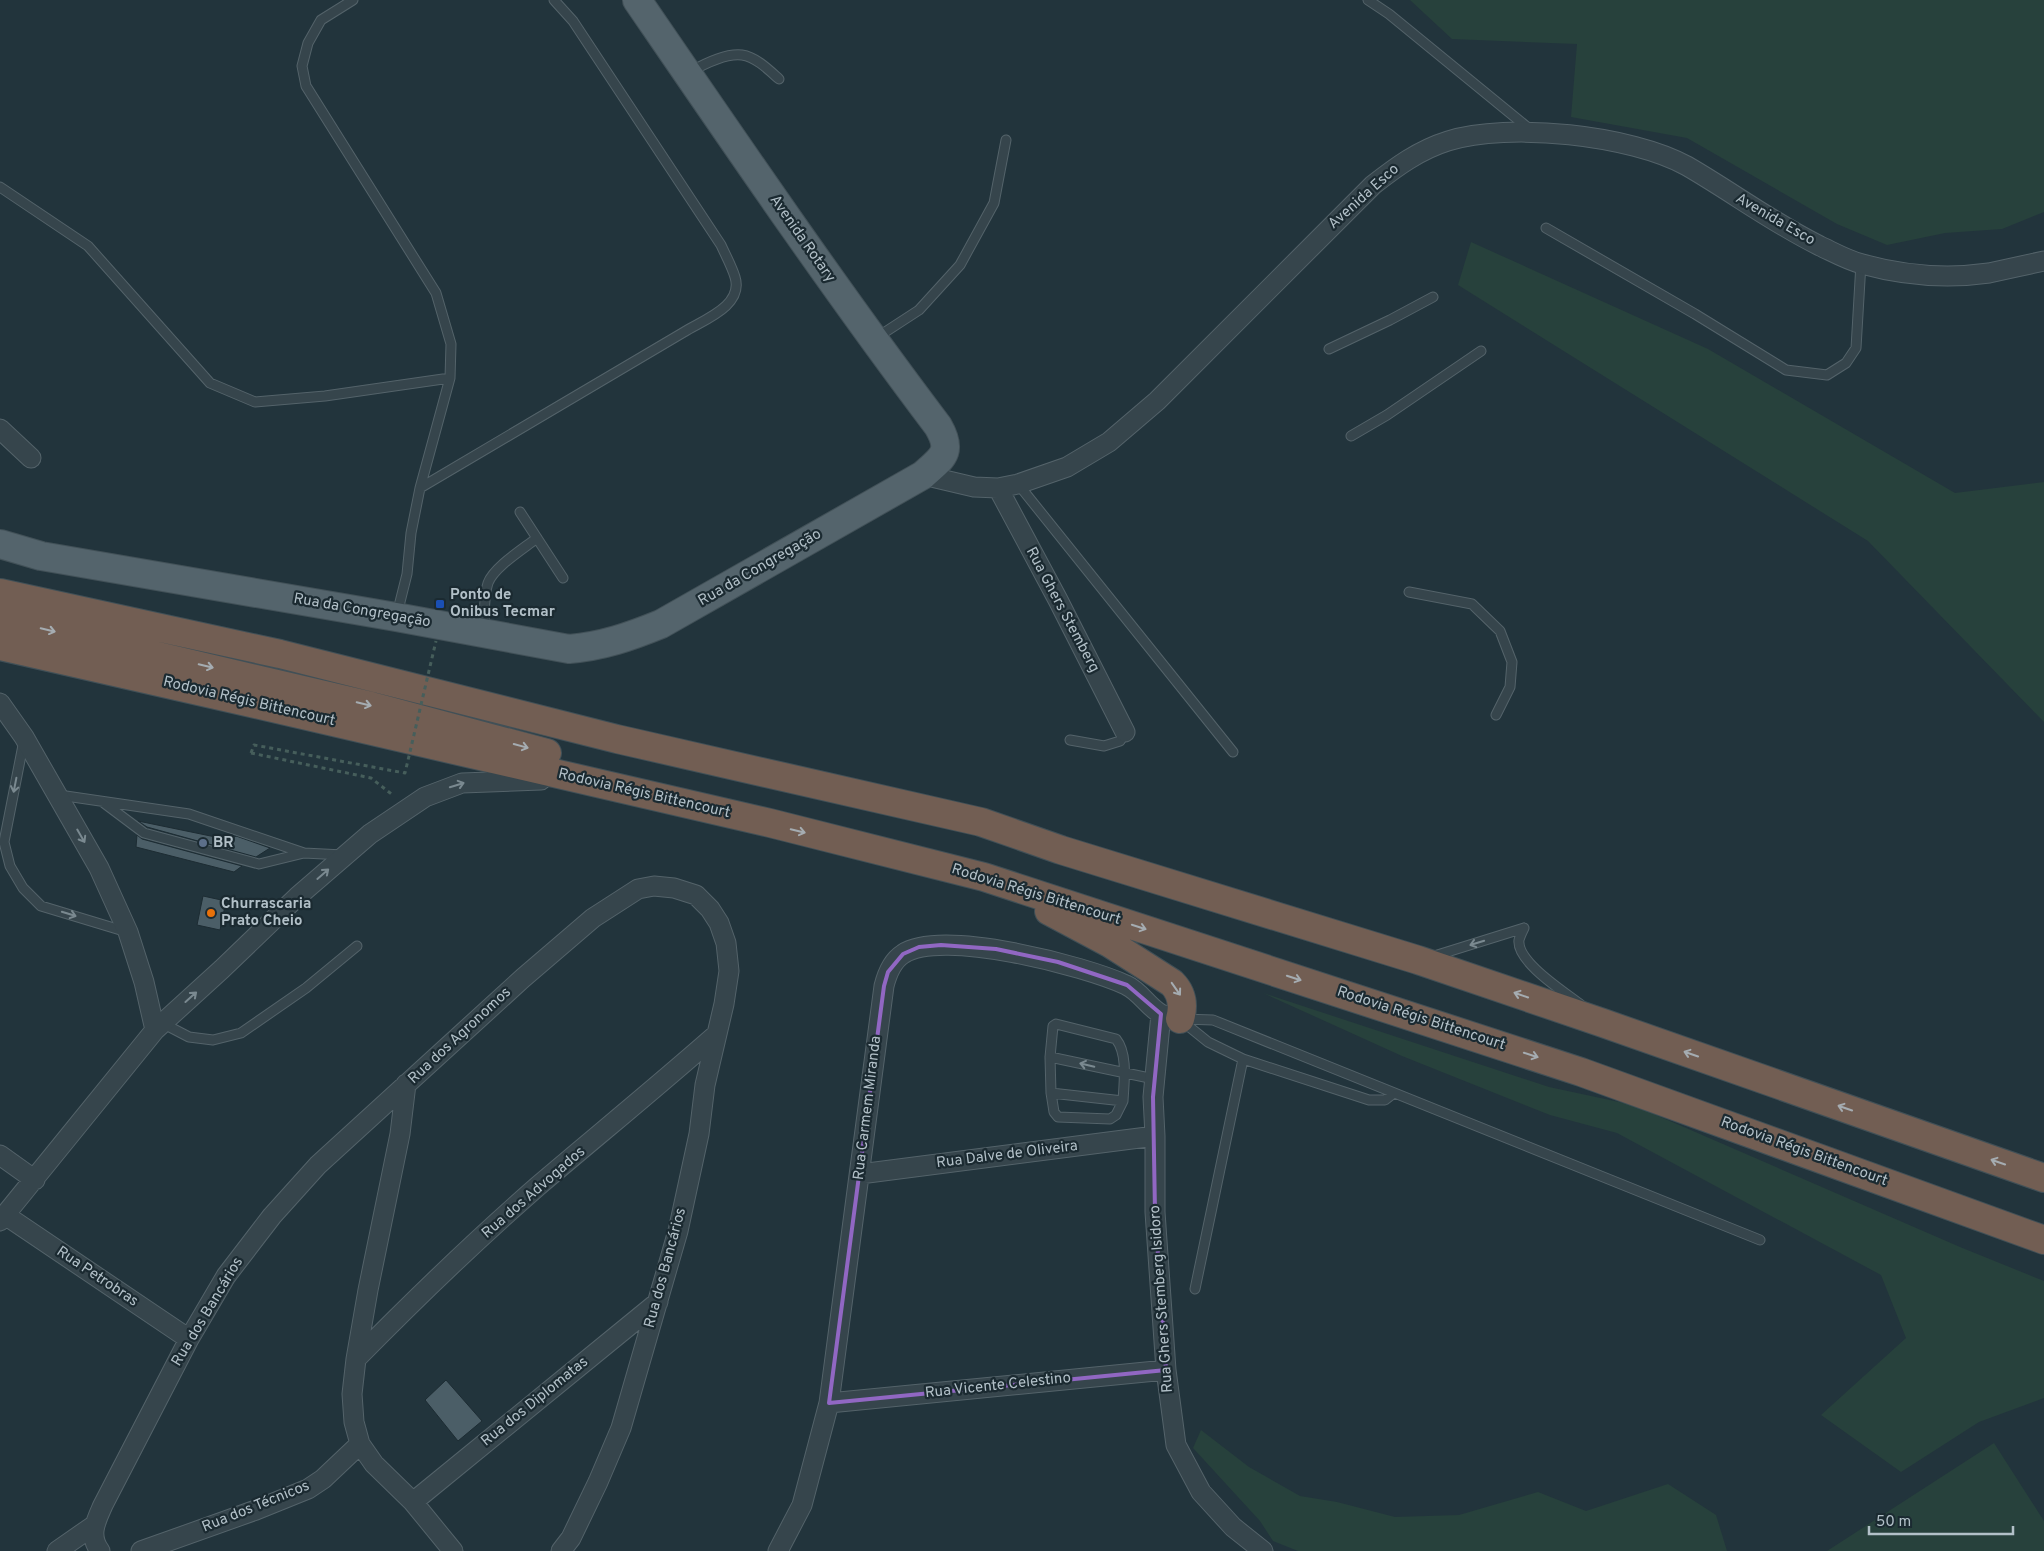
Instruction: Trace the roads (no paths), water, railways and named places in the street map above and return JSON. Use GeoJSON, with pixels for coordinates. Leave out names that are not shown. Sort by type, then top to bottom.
{"type":"FeatureCollection","features":[{"type":"Feature","properties":{"kind":"highway"},"geometry":{"type":"LineString","coordinates":[[0,593],[280,654],[617,739],[981,822],[1061,850],[1418,960],[2044,1178]]}},
{"type":"Feature","properties":{"kind":"highway"},"geometry":{"type":"LineString","coordinates":[[0,619],[371,706],[588,764],[770,823]]}},
{"type":"Feature","properties":{"kind":"highway","name":"Rodovia Régis Bittencourt"},"geometry":{"type":"LineString","coordinates":[[0,646],[770,823],[984,877],[1581,1072],[2044,1240]]}},
{"type":"Feature","properties":{"kind":"highway"},"geometry":{"type":"LineString","coordinates":[[30,653],[97,685],[260,716],[301,734],[541,780],[608,786]]}},
{"type":"Feature","properties":{"kind":"highway"},"geometry":{"type":"LineString","coordinates":[[984,877],[1111,944],[1172,983],[1177,988],[1182,1001],[1171,1016]]}},
{"type":"Feature","properties":{"kind":"main road","name":"Avenida Rotary"},"geometry":{"type":"LineString","coordinates":[[637,0],[873,340],[946,439],[946,448],[943,456],[923,475]]}},
{"type":"Feature","properties":{"kind":"main road","name":"Rua da Congregação"},"geometry":{"type":"LineString","coordinates":[[0,544],[41,556],[569,648],[596,646],[627,638],[660,624],[923,475]]}},
{"type":"Feature","properties":{"kind":"street","name":"Avenida Esco"},"geometry":{"type":"LineString","coordinates":[[923,475],[974,487],[998,488],[1018,484],[1067,467],[1109,442],[1157,401],[1373,185],[1404,161],[1447,142],[1476,135],[1534,132],[1600,139],[1648,151],[1686,166],[1795,234],[1861,263],[1909,273],[1946,276],[1988,273],[2044,260]]}},
{"type":"Feature","properties":{"kind":"street"},"geometry":{"type":"LineString","coordinates":[[0,429],[31,458]]}},
{"type":"Feature","properties":{"kind":"street","name":"Rua Ghers Stemberg"},"geometry":{"type":"LineString","coordinates":[[998,488],[1058,600],[1125,732]]}},
{"type":"Feature","properties":{"kind":"street"},"geometry":{"type":"LineString","coordinates":[[0,703],[24,737],[99,868],[128,932],[159,1026]]}},
{"type":"Feature","properties":{"kind":"street"},"geometry":{"type":"LineString","coordinates":[[2,1218],[159,1026],[222,969],[297,896],[370,834],[425,797],[462,782],[541,780]]}},
{"type":"Feature","properties":{"kind":"street","name":"Rua dos Agronomos"},"geometry":{"type":"LineString","coordinates":[[360,1444],[354,1422],[352,1394],[356,1359],[400,1134],[406,1084],[523,978],[593,918],[638,889],[654,886],[674,888],[696,895],[710,908],[719,923],[726,943],[729,971]]}},
{"type":"Feature","properties":{"kind":"street","name":"Rua Carmem Miranda"},"geometry":{"type":"LineString","coordinates":[[778,1551],[802,1505],[829,1403],[884,986],[888,972],[903,954],[919,947],[941,945],[996,949],[1058,962],[1127,985],[1171,1016]]}},
{"type":"Feature","properties":{"kind":"street","name":"Rua dos Bancários"},"geometry":{"type":"LineString","coordinates":[[561,1551],[571,1538],[621,1428],[658,1302],[678,1231],[699,1134],[705,1085],[729,971]]}},
{"type":"Feature","properties":{"kind":"street","name":"Rua Ghers Stemberg Isidoro"},"geometry":{"type":"LineString","coordinates":[[1171,1016],[1154,1079],[1153,1097],[1156,1136],[1155,1212],[1166,1370],[1176,1445],[1201,1492],[1232,1526],[1263,1551]]}},
{"type":"Feature","properties":{"kind":"street","name":"Rua dos Advogados"},"geometry":{"type":"LineString","coordinates":[[356,1359],[399,1315],[538,1187],[717,1034]]}},
{"type":"Feature","properties":{"kind":"street","name":"Rua dos Bancários"},"geometry":{"type":"LineString","coordinates":[[57,1551],[93,1526],[189,1339],[226,1276],[272,1216],[318,1165],[406,1084]]}},
{"type":"Feature","properties":{"kind":"street","name":"Rua Dalve de Oliveira"},"geometry":{"type":"LineString","coordinates":[[860,1174],[1156,1136]]}},
{"type":"Feature","properties":{"kind":"street"},"geometry":{"type":"LineString","coordinates":[[0,1155],[35,1180]]}},
{"type":"Feature","properties":{"kind":"street","name":"Rua Petrobras"},"geometry":{"type":"LineString","coordinates":[[2,1218],[189,1339]]}},
{"type":"Feature","properties":{"kind":"street","name":"Rua dos Diplomatas"},"geometry":{"type":"LineString","coordinates":[[413,1502],[658,1302]]}},
{"type":"Feature","properties":{"kind":"street","name":"Rua Vicente Celestino"},"geometry":{"type":"LineString","coordinates":[[829,1403],[1166,1370]]}},
{"type":"Feature","properties":{"kind":"street"},"geometry":{"type":"LineString","coordinates":[[360,1444],[374,1464],[413,1502],[453,1551]]}},
{"type":"Feature","properties":{"kind":"street","name":"Rua dos Técnicos"},"geometry":{"type":"LineString","coordinates":[[141,1551],[256,1510],[308,1489],[323,1479],[360,1444]]}},
{"type":"Feature","properties":{"kind":"street"},"geometry":{"type":"LineString","coordinates":[[93,1526],[93,1536],[96,1546],[100,1551]]}},
{"type":"Feature","properties":{"kind":"lane"},"geometry":{"type":"LineString","coordinates":[[353,0],[322,20],[308,43],[302,66],[306,86],[436,292],[451,344],[450,378],[420,488],[411,533],[407,574],[396,617]]}},
{"type":"Feature","properties":{"kind":"lane"},"geometry":{"type":"LineString","coordinates":[[420,488],[727,306],[734,297],[737,287],[736,278],[721,245],[573,20],[554,0]]}},
{"type":"Feature","properties":{"kind":"lane"},"geometry":{"type":"LineString","coordinates":[[1368,0],[1389,14],[1534,132]]}},
{"type":"Feature","properties":{"kind":"lane"},"geometry":{"type":"LineString","coordinates":[[687,73],[728,56],[743,55],[761,64],[779,79]]}},
{"type":"Feature","properties":{"kind":"lane"},"geometry":{"type":"LineString","coordinates":[[873,340],[919,310],[960,265],[994,203],[1006,140]]}},
{"type":"Feature","properties":{"kind":"lane"},"geometry":{"type":"LineString","coordinates":[[0,187],[88,246],[210,383],[255,402],[325,396],[450,378]]}},
{"type":"Feature","properties":{"kind":"lane"},"geometry":{"type":"LineString","coordinates":[[1546,228],[1695,314],[1786,370],[1827,376],[1846,363],[1856,348],[1861,263]]}},
{"type":"Feature","properties":{"kind":"lane"},"geometry":{"type":"LineString","coordinates":[[1329,349],[1433,297]]}},
{"type":"Feature","properties":{"kind":"lane"},"geometry":{"type":"LineString","coordinates":[[1351,436],[1387,415],[1481,351]]}},
{"type":"Feature","properties":{"kind":"lane"},"geometry":{"type":"LineString","coordinates":[[1018,484],[1233,752]]}},
{"type":"Feature","properties":{"kind":"lane"},"geometry":{"type":"LineString","coordinates":[[520,512],[563,578]]}},
{"type":"Feature","properties":{"kind":"lane"},"geometry":{"type":"LineString","coordinates":[[484,633],[488,582],[504,564],[536,538]]}},
{"type":"Feature","properties":{"kind":"lane"},"geometry":{"type":"LineString","coordinates":[[1409,592],[1472,604],[1500,631],[1512,662],[1510,687],[1496,715]]}},
{"type":"Feature","properties":{"kind":"lane"},"geometry":{"type":"LineString","coordinates":[[1070,740],[1104,746],[1120,742],[1125,732]]}},
{"type":"Feature","properties":{"kind":"lane"},"geometry":{"type":"LineString","coordinates":[[24,737],[4,842],[10,866],[23,888],[41,906],[128,932]]}},
{"type":"Feature","properties":{"kind":"lane"},"geometry":{"type":"LineString","coordinates":[[56,794],[189,814],[304,853],[345,855]]}},
{"type":"Feature","properties":{"kind":"lane"},"geometry":{"type":"LineString","coordinates":[[102,801],[144,834],[259,864],[304,853]]}},
{"type":"Feature","properties":{"kind":"lane"},"geometry":{"type":"LineString","coordinates":[[1418,960],[1524,928],[1519,941],[1522,952],[1532,967],[1603,1023]]}},
{"type":"Feature","properties":{"kind":"lane"},"geometry":{"type":"LineString","coordinates":[[159,1026],[189,1037],[213,1040],[241,1033],[306,988],[357,946]]}},
{"type":"Feature","properties":{"kind":"lane"},"geometry":{"type":"LineString","coordinates":[[1171,1016],[1208,1042],[1243,1059],[1369,1100],[1385,1100],[1394,1093]]}},
{"type":"Feature","properties":{"kind":"lane"},"geometry":{"type":"LineString","coordinates":[[1171,1016],[1213,1020],[1760,1240]]}},
{"type":"Feature","properties":{"kind":"lane"},"geometry":{"type":"LineString","coordinates":[[1056,1024],[1116,1039],[1121,1045],[1124,1074],[1123,1101],[1116,1115],[1110,1119],[1058,1117],[1054,1112],[1051,1093],[1050,1056],[1053,1026],[1056,1024]]}},
{"type":"Feature","properties":{"kind":"lane"},"geometry":{"type":"LineString","coordinates":[[1050,1056],[1124,1074],[1154,1079]]}},
{"type":"Feature","properties":{"kind":"lane"},"geometry":{"type":"LineString","coordinates":[[1195,1288],[1243,1059]]}},
{"type":"Feature","properties":{"kind":"lane"},"geometry":{"type":"LineString","coordinates":[[1051,1093],[1123,1101]]}},
{"type":"Feature","properties":{"kind":"place","name":"Ponto de Onibus Tecmar"},"geometry":{"type":"Point","coordinates":[440,604]}},
{"type":"Feature","properties":{"kind":"place","name":"BR"},"geometry":{"type":"Point","coordinates":[203,843]}},
{"type":"Feature","properties":{"kind":"place","name":"Churrascaria Prato Cheio"},"geometry":{"type":"Point","coordinates":[211,913]}}]}
